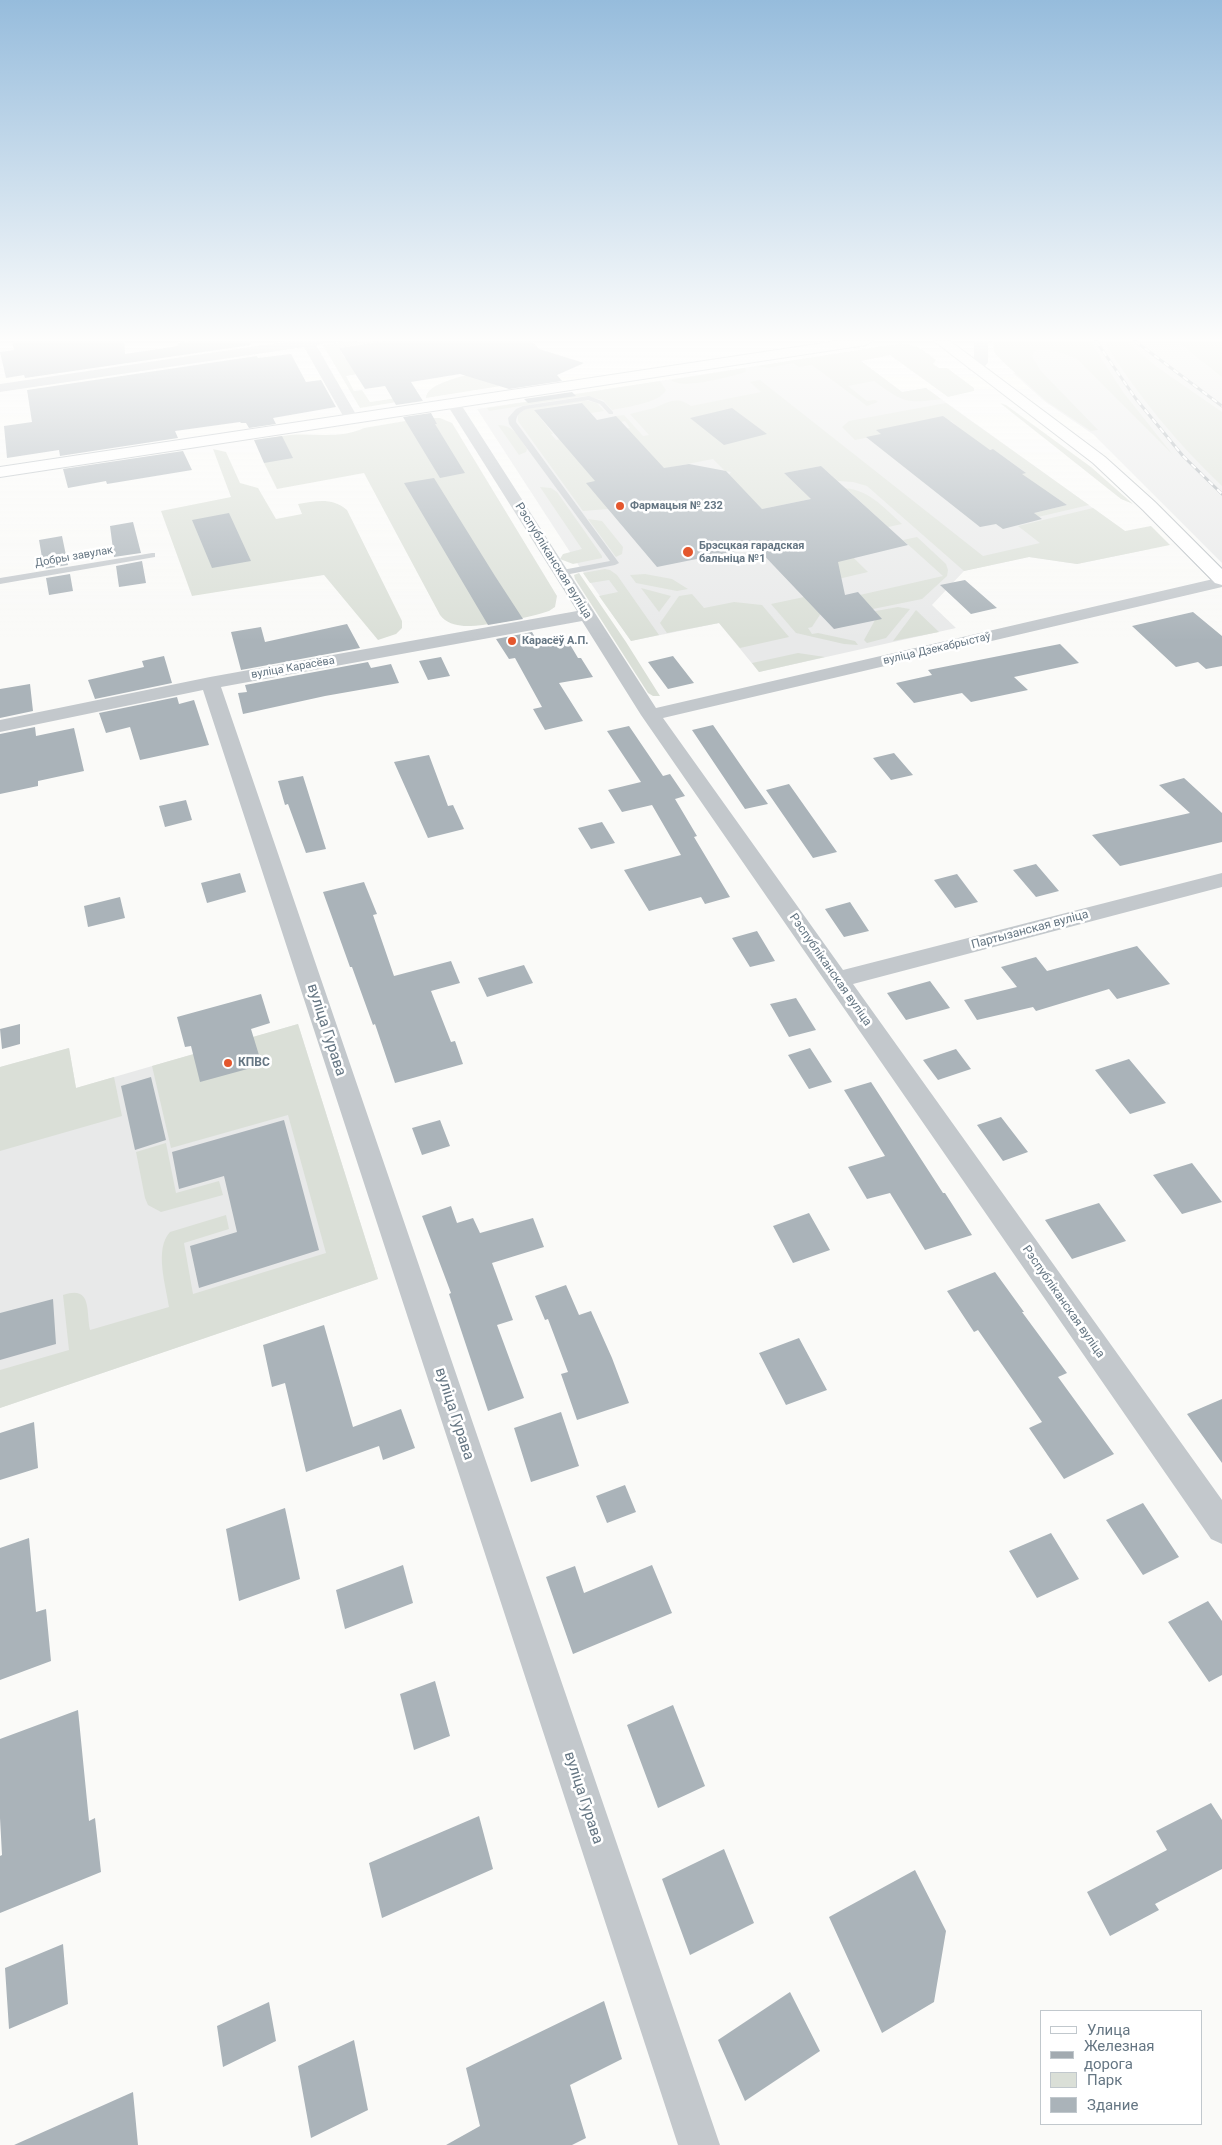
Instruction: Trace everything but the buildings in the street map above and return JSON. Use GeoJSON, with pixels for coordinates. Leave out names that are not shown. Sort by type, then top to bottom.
{"type":"FeatureCollection","features":[{"type":"Feature","properties":{"kind":"main road"},"geometry":{"type":"LineString","coordinates":[[0,472],[201,441]]}},
{"type":"Feature","properties":{"kind":"main road"},"geometry":{"type":"LineString","coordinates":[[1075,441],[1149,506],[1222,580]]}},
{"type":"Feature","properties":{"kind":"street","name":"Рэспубліканская вуліца"},"geometry":{"type":"LineString","coordinates":[[477,441],[651,715],[1222,1528]]}},
{"type":"Feature","properties":{"kind":"street","name":"вуліца Дзекабрыстаў"},"geometry":{"type":"LineString","coordinates":[[651,715],[1222,580]]}},
{"type":"Feature","properties":{"kind":"street","name":"вуліца Карасёва"},"geometry":{"type":"LineString","coordinates":[[0,726],[210,683],[586,615]]}},
{"type":"Feature","properties":{"kind":"street","name":"вуліца Гурава"},"geometry":{"type":"LineString","coordinates":[[210,683],[699,2145]]}},
{"type":"Feature","properties":{"kind":"street","name":"Партызанская вуліца"},"geometry":{"type":"LineString","coordinates":[[837,980],[1222,880]]}},
{"type":"Feature","properties":{"kind":"lane"},"geometry":{"type":"LineString","coordinates":[[526,441],[615,563],[560,573]]}},
{"type":"Feature","properties":{"kind":"lane","name":"Добры завулак"},"geometry":{"type":"LineString","coordinates":[[0,581],[152,555]]}},
{"type":"Feature","properties":{"kind":"shaded area"},"geometry":{"type":"Polygon","coordinates":[[[498,441],[1000,441],[1150,549],[1077,564],[1029,557],[964,571],[932,605],[956,628],[759,672],[719,623],[631,641],[581,569],[498,441]]]}},
{"type":"Feature","properties":{"kind":"shaded area"},"geometry":{"type":"Polygon","coordinates":[[[1100,441],[1222,441],[1222,563],[1100,441]]]}},
{"type":"Feature","properties":{"kind":"shaded area"},"geometry":{"type":"Polygon","coordinates":[[[298,1024],[378,1279],[0,1408],[0,1067],[69,1048],[76,1088],[298,1024]]]}},
{"type":"Feature","properties":{"kind":"green space"},"geometry":{"type":"Polygon","coordinates":[[[262,441],[463,441],[557,596],[555,607],[549,611],[532,616],[483,625],[464,626],[448,622],[440,615],[364,473],[277,489],[264,463],[262,441]]]}},
{"type":"Feature","properties":{"kind":"green space"},"geometry":{"type":"Polygon","coordinates":[[[509,441],[522,441],[527,449],[526,452],[519,455],[509,441]]]}},
{"type":"Feature","properties":{"kind":"green space"},"geometry":{"type":"Polygon","coordinates":[[[533,441],[837,441],[983,556],[1040,543],[1018,526],[1093,508],[1125,531],[1151,526],[1170,545],[1077,564],[1029,557],[964,571],[867,486],[853,482],[838,481],[821,466],[784,473],[811,499],[762,509],[729,475],[731,472],[725,471],[713,459],[641,473],[608,509],[583,511],[533,441]]]}},
{"type":"Feature","properties":{"kind":"green space"},"geometry":{"type":"Polygon","coordinates":[[[961,441],[999,441],[1089,505],[1038,517],[1034,513],[1067,505],[1051,494],[990,481],[1025,472],[993,449],[958,457],[961,441]]]}},
{"type":"Feature","properties":{"kind":"green space"},"geometry":{"type":"Polygon","coordinates":[[[1048,441],[1055,441],[1091,467],[1133,504],[1121,499],[1048,441]]]}},
{"type":"Feature","properties":{"kind":"green space"},"geometry":{"type":"Polygon","coordinates":[[[1159,441],[1162,441],[1173,455],[1159,441]]]}},
{"type":"Feature","properties":{"kind":"green space"},"geometry":{"type":"Polygon","coordinates":[[[1179,441],[1222,441],[1222,486],[1179,441]]]}},
{"type":"Feature","properties":{"kind":"green space"},"geometry":{"type":"Polygon","coordinates":[[[213,449],[226,452],[240,483],[258,488],[276,519],[302,514],[298,504],[311,502],[324,501],[336,503],[347,510],[402,621],[402,628],[396,634],[378,640],[324,575],[192,596],[161,511],[231,497],[213,449]]]}},
{"type":"Feature","properties":{"kind":"green space"},"geometry":{"type":"Polygon","coordinates":[[[540,487],[551,488],[557,492],[602,558],[573,564],[560,559],[563,554],[582,549],[540,487]]]}},
{"type":"Feature","properties":{"kind":"green space"},"geometry":{"type":"Polygon","coordinates":[[[838,488],[866,494],[881,504],[902,524],[888,527],[849,491],[829,495],[838,488]]]}},
{"type":"Feature","properties":{"kind":"green space"},"geometry":{"type":"Polygon","coordinates":[[[588,519],[602,521],[623,547],[622,554],[616,557],[588,519]]]}},
{"type":"Feature","properties":{"kind":"green space"},"geometry":{"type":"Polygon","coordinates":[[[816,521],[868,572],[834,580],[816,521]]]}},
{"type":"Feature","properties":{"kind":"green space"},"geometry":{"type":"Polygon","coordinates":[[[917,537],[946,564],[947,576],[922,599],[868,610],[870,612],[898,607],[910,609],[886,638],[867,643],[864,640],[875,620],[851,597],[943,576],[903,540],[917,537]]]}},
{"type":"Feature","properties":{"kind":"green space"},"geometry":{"type":"Polygon","coordinates":[[[605,569],[617,575],[659,635],[631,641],[599,596],[618,592],[609,580],[590,583],[583,573],[605,569]]]}},
{"type":"Feature","properties":{"kind":"green space"},"geometry":{"type":"Polygon","coordinates":[[[579,573],[660,696],[653,696],[648,693],[575,579],[574,575],[579,573]]]}},
{"type":"Feature","properties":{"kind":"green space"},"geometry":{"type":"Polygon","coordinates":[[[645,574],[672,579],[688,589],[677,591],[636,583],[630,575],[645,574]]]}},
{"type":"Feature","properties":{"kind":"green space"},"geometry":{"type":"Polygon","coordinates":[[[641,588],[671,596],[659,612],[641,588]]]}},
{"type":"Feature","properties":{"kind":"green space"},"geometry":{"type":"Polygon","coordinates":[[[692,594],[704,608],[734,602],[762,605],[789,637],[740,648],[719,623],[667,633],[660,623],[679,596],[692,594]]]}},
{"type":"Feature","properties":{"kind":"green space"},"geometry":{"type":"Polygon","coordinates":[[[804,597],[825,607],[812,627],[808,628],[812,634],[818,633],[855,641],[858,645],[844,644],[796,633],[771,604],[804,597]]]}},
{"type":"Feature","properties":{"kind":"green space"},"geometry":{"type":"Polygon","coordinates":[[[916,610],[939,632],[893,641],[916,610]]]}},
{"type":"Feature","properties":{"kind":"green space"},"geometry":{"type":"Polygon","coordinates":[[[798,653],[825,657],[759,672],[752,663],[798,653]]]}},
{"type":"Feature","properties":{"kind":"green space"},"geometry":{"type":"Polygon","coordinates":[[[298,1024],[378,1279],[0,1408],[0,1370],[69,1350],[63,1295],[79,1293],[83,1296],[86,1301],[90,1330],[169,1307],[162,1258],[165,1239],[170,1232],[226,1215],[229,1229],[184,1243],[193,1294],[326,1253],[288,1115],[171,1148],[152,1066],[298,1024]]]}},
{"type":"Feature","properties":{"kind":"green space"},"geometry":{"type":"Polygon","coordinates":[[[69,1048],[76,1088],[114,1077],[122,1116],[0,1151],[0,1067],[69,1048]]]}},
{"type":"Feature","properties":{"kind":"green space"},"geometry":{"type":"Polygon","coordinates":[[[166,1143],[176,1193],[219,1181],[223,1195],[161,1212],[148,1205],[136,1152],[166,1143]]]}},
{"type":"Feature","properties":{"kind":"railway"},"geometry":{"type":"LineString","coordinates":[[1171,441],[1183,456],[1222,494]]}},
{"type":"Feature","properties":{"kind":"place","name":"Фармацыя № 232"},"geometry":{"type":"Point","coordinates":[620,506]}},
{"type":"Feature","properties":{"kind":"place","name":"Брэсцкая гарадская бальніца №1"},"geometry":{"type":"Point","coordinates":[688,552]}},
{"type":"Feature","properties":{"kind":"place","name":"Карасёў А.П."},"geometry":{"type":"Point","coordinates":[512,641]}},
{"type":"Feature","properties":{"kind":"place","name":"КПВС"},"geometry":{"type":"Point","coordinates":[228,1063]}}]}
